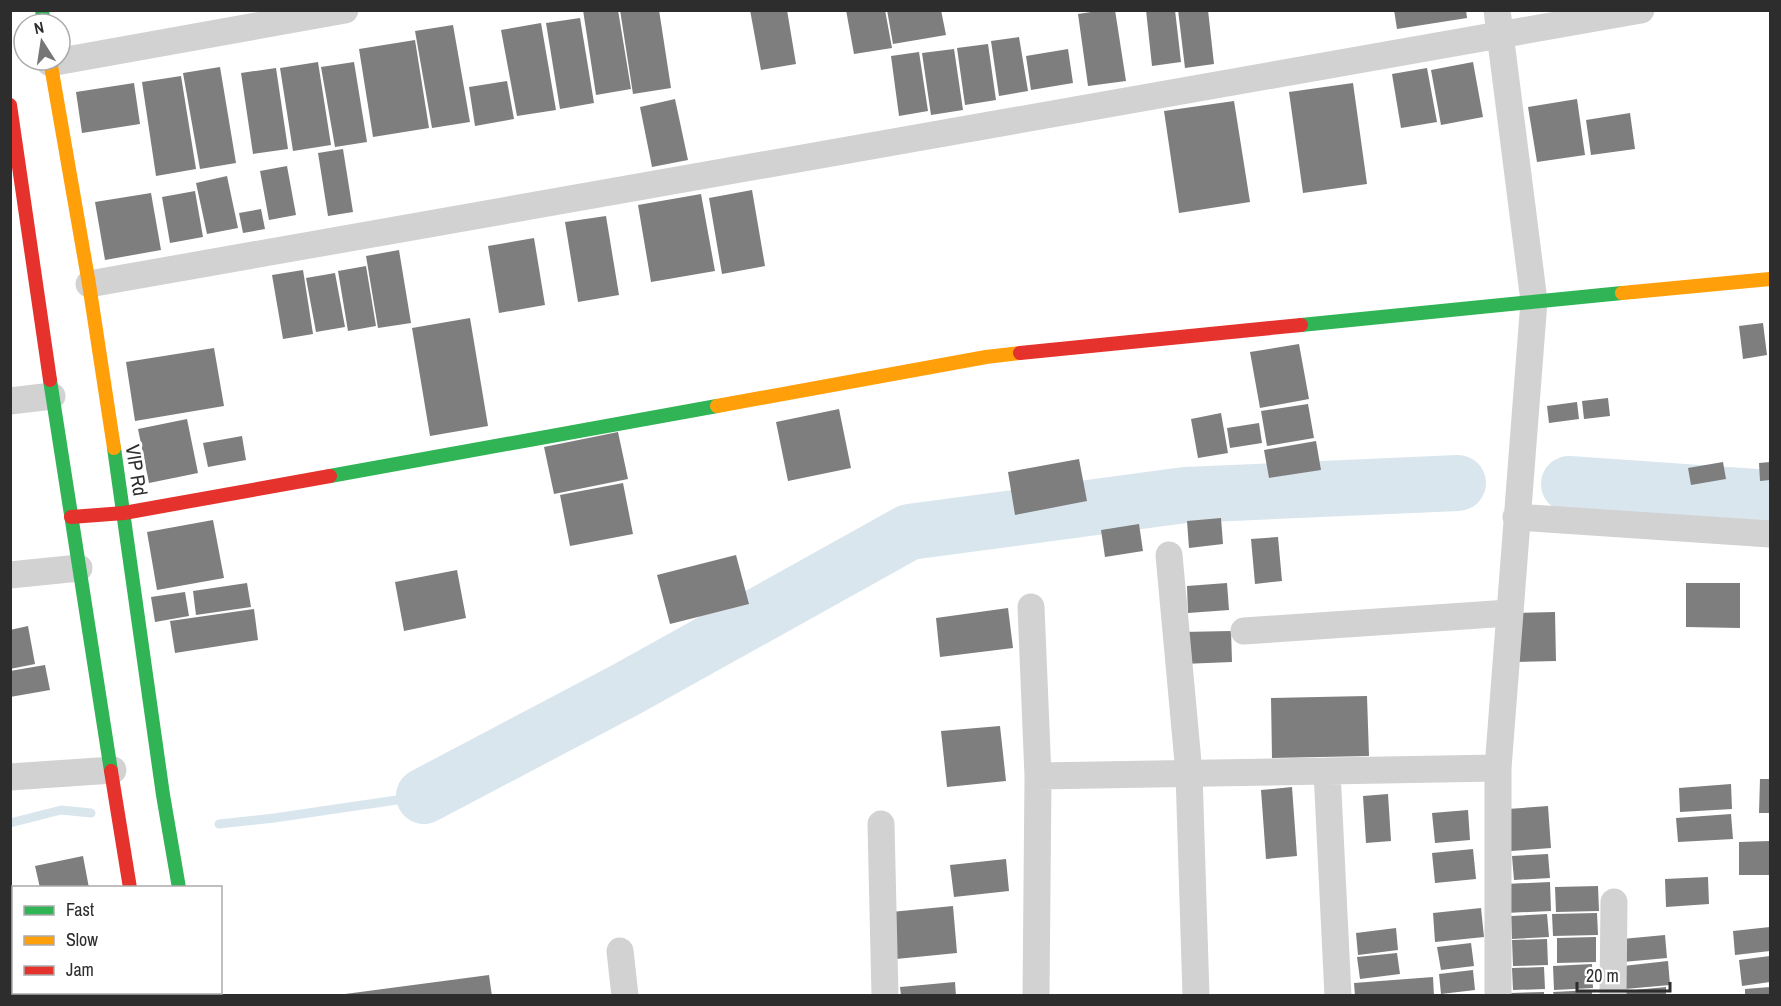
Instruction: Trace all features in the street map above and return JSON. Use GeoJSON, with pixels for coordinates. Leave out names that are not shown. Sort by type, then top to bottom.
{"type":"FeatureCollection","features":[{"type":"Feature","properties":{"kind":"street"},"geometry":{"type":"LineString","coordinates":[[72,57],[345,10]]}},
{"type":"Feature","properties":{"kind":"street"},"geometry":{"type":"LineString","coordinates":[[90,284],[1499,23],[1641,10]]}},
{"type":"Feature","properties":{"kind":"street"},"geometry":{"type":"LineString","coordinates":[[1497,996],[1498,768],[1534,301],[1499,23]]}},
{"type":"Feature","properties":{"kind":"street","name":"VIP Rd"},"geometry":{"type":"LineString","coordinates":[[52,72],[90,284],[124,513],[157,796],[179,886]]}},
{"type":"Feature","properties":{"kind":"street"},"geometry":{"type":"LineString","coordinates":[[10,105],[17,188],[79,568],[113,770],[124,802],[130,886]]}},
{"type":"Feature","properties":{"kind":"street"},"geometry":{"type":"LineString","coordinates":[[72,517],[124,513],[986,357],[1770,279]]}},
{"type":"Feature","properties":{"kind":"street"},"geometry":{"type":"LineString","coordinates":[[10,401],[52,396]]}},
{"type":"Feature","properties":{"kind":"street"},"geometry":{"type":"LineString","coordinates":[[1516,517],[1770,534]]}},
{"type":"Feature","properties":{"kind":"street"},"geometry":{"type":"LineString","coordinates":[[1169,555],[1188,774],[1196,996]]}},
{"type":"Feature","properties":{"kind":"street"},"geometry":{"type":"LineString","coordinates":[[10,575],[79,568]]}},
{"type":"Feature","properties":{"kind":"street"},"geometry":{"type":"LineString","coordinates":[[1031,607],[1038,776],[1036,996]]}},
{"type":"Feature","properties":{"kind":"street"},"geometry":{"type":"LineString","coordinates":[[1244,631],[1509,613]]}},
{"type":"Feature","properties":{"kind":"street"},"geometry":{"type":"LineString","coordinates":[[1038,776],[1498,768]]}},
{"type":"Feature","properties":{"kind":"street"},"geometry":{"type":"LineString","coordinates":[[10,777],[113,770]]}},
{"type":"Feature","properties":{"kind":"street"},"geometry":{"type":"LineString","coordinates":[[1327,771],[1338,996]]}},
{"type":"Feature","properties":{"kind":"street"},"geometry":{"type":"LineString","coordinates":[[881,824],[885,996]]}},
{"type":"Feature","properties":{"kind":"street"},"geometry":{"type":"LineString","coordinates":[[1613,996],[1614,902]]}},
{"type":"Feature","properties":{"kind":"street"},"geometry":{"type":"LineString","coordinates":[[620,951],[625,996]]}},
{"type":"Feature","properties":{"kind":"building"},"geometry":{"type":"Polygon","coordinates":[[[583,10],[618,10],[631,89],[596,95],[583,10]]]}},
{"type":"Feature","properties":{"kind":"building"},"geometry":{"type":"Polygon","coordinates":[[[620,10],[659,10],[671,88],[633,94],[620,10]]]}},
{"type":"Feature","properties":{"kind":"building"},"geometry":{"type":"Polygon","coordinates":[[[750,10],[787,10],[796,64],[761,70],[750,10]]]}},
{"type":"Feature","properties":{"kind":"building"},"geometry":{"type":"Polygon","coordinates":[[[846,10],[885,10],[892,48],[854,54],[846,10]]]}},
{"type":"Feature","properties":{"kind":"building"},"geometry":{"type":"Polygon","coordinates":[[[887,10],[941,10],[946,35],[893,44],[887,10]]]}},
{"type":"Feature","properties":{"kind":"building"},"geometry":{"type":"Polygon","coordinates":[[[1115,10],[1126,81],[1088,86],[1078,14],[1115,10]]]}},
{"type":"Feature","properties":{"kind":"building"},"geometry":{"type":"Polygon","coordinates":[[[1146,10],[1175,10],[1181,62],[1152,66],[1146,10]]]}},
{"type":"Feature","properties":{"kind":"building"},"geometry":{"type":"Polygon","coordinates":[[[1178,10],[1208,10],[1214,64],[1185,68],[1178,10]]]}},
{"type":"Feature","properties":{"kind":"building"},"geometry":{"type":"Polygon","coordinates":[[[1394,10],[1466,10],[1467,18],[1397,29],[1394,10]]]}},
{"type":"Feature","properties":{"kind":"building"},"geometry":{"type":"Polygon","coordinates":[[[580,18],[594,103],[560,109],[546,23],[580,18]]]}},
{"type":"Feature","properties":{"kind":"building"},"geometry":{"type":"Polygon","coordinates":[[[541,23],[556,110],[517,116],[501,30],[541,23]]]}},
{"type":"Feature","properties":{"kind":"building"},"geometry":{"type":"Polygon","coordinates":[[[453,25],[470,122],[432,128],[415,31],[453,25]]]}},
{"type":"Feature","properties":{"kind":"building"},"geometry":{"type":"Polygon","coordinates":[[[1019,37],[1028,91],[999,96],[991,41],[1019,37]]]}},
{"type":"Feature","properties":{"kind":"building"},"geometry":{"type":"Polygon","coordinates":[[[415,40],[429,128],[373,137],[359,49],[415,40]]]}},
{"type":"Feature","properties":{"kind":"building"},"geometry":{"type":"Polygon","coordinates":[[[988,44],[996,100],[965,105],[957,48],[988,44]]]}},
{"type":"Feature","properties":{"kind":"building"},"geometry":{"type":"Polygon","coordinates":[[[954,49],[963,110],[931,115],[922,53],[954,49]]]}},
{"type":"Feature","properties":{"kind":"building"},"geometry":{"type":"Polygon","coordinates":[[[1068,49],[1073,83],[1031,90],[1026,56],[1068,49]]]}},
{"type":"Feature","properties":{"kind":"building"},"geometry":{"type":"Polygon","coordinates":[[[919,52],[928,111],[899,116],[891,56],[919,52]]]}},
{"type":"Feature","properties":{"kind":"building"},"geometry":{"type":"Polygon","coordinates":[[[318,62],[331,145],[293,151],[280,68],[318,62]]]}},
{"type":"Feature","properties":{"kind":"building"},"geometry":{"type":"Polygon","coordinates":[[[354,62],[367,142],[335,147],[321,67],[354,62]]]}},
{"type":"Feature","properties":{"kind":"building"},"geometry":{"type":"Polygon","coordinates":[[[1473,62],[1483,117],[1441,125],[1431,70],[1473,62]]]}},
{"type":"Feature","properties":{"kind":"building"},"geometry":{"type":"Polygon","coordinates":[[[220,67],[236,163],[200,169],[183,73],[220,67]]]}},
{"type":"Feature","properties":{"kind":"building"},"geometry":{"type":"Polygon","coordinates":[[[276,68],[288,149],[253,154],[241,73],[276,68]]]}},
{"type":"Feature","properties":{"kind":"building"},"geometry":{"type":"Polygon","coordinates":[[[1427,68],[1437,122],[1401,128],[1392,74],[1427,68]]]}},
{"type":"Feature","properties":{"kind":"building"},"geometry":{"type":"Polygon","coordinates":[[[181,76],[196,169],[156,176],[142,82],[181,76]]]}},
{"type":"Feature","properties":{"kind":"building"},"geometry":{"type":"Polygon","coordinates":[[[507,81],[514,119],[475,126],[469,87],[507,81]]]}},
{"type":"Feature","properties":{"kind":"building"},"geometry":{"type":"Polygon","coordinates":[[[134,83],[140,124],[82,133],[76,92],[134,83]]]}},
{"type":"Feature","properties":{"kind":"building"},"geometry":{"type":"Polygon","coordinates":[[[1353,83],[1367,184],[1303,193],[1289,92],[1353,83]]]}},
{"type":"Feature","properties":{"kind":"building"},"geometry":{"type":"Polygon","coordinates":[[[675,99],[688,160],[652,167],[640,107],[675,99]]]}},
{"type":"Feature","properties":{"kind":"building"},"geometry":{"type":"Polygon","coordinates":[[[1577,99],[1585,155],[1537,162],[1528,107],[1577,99]]]}},
{"type":"Feature","properties":{"kind":"building"},"geometry":{"type":"Polygon","coordinates":[[[1234,101],[1250,202],[1179,213],[1164,111],[1234,101]]]}},
{"type":"Feature","properties":{"kind":"building"},"geometry":{"type":"Polygon","coordinates":[[[1630,113],[1635,149],[1591,155],[1586,120],[1630,113]]]}},
{"type":"Feature","properties":{"kind":"building"},"geometry":{"type":"Polygon","coordinates":[[[343,149],[353,212],[328,216],[318,153],[343,149]]]}},
{"type":"Feature","properties":{"kind":"building"},"geometry":{"type":"Polygon","coordinates":[[[287,166],[296,215],[269,220],[260,171],[287,166]]]}},
{"type":"Feature","properties":{"kind":"building"},"geometry":{"type":"Polygon","coordinates":[[[227,176],[238,228],[207,234],[196,183],[227,176]]]}},
{"type":"Feature","properties":{"kind":"building"},"geometry":{"type":"Polygon","coordinates":[[[752,190],[765,266],[722,274],[709,198],[752,190]]]}},
{"type":"Feature","properties":{"kind":"building"},"geometry":{"type":"Polygon","coordinates":[[[195,191],[203,237],[170,243],[162,197],[195,191]]]}},
{"type":"Feature","properties":{"kind":"building"},"geometry":{"type":"Polygon","coordinates":[[[151,193],[161,250],[105,260],[95,202],[151,193]]]}},
{"type":"Feature","properties":{"kind":"building"},"geometry":{"type":"Polygon","coordinates":[[[701,194],[715,271],[651,282],[638,205],[701,194]]]}},
{"type":"Feature","properties":{"kind":"building"},"geometry":{"type":"Polygon","coordinates":[[[261,209],[265,229],[243,233],[239,213],[261,209]]]}},
{"type":"Feature","properties":{"kind":"building"},"geometry":{"type":"Polygon","coordinates":[[[606,216],[619,295],[578,302],[565,222],[606,216]]]}},
{"type":"Feature","properties":{"kind":"building"},"geometry":{"type":"Polygon","coordinates":[[[534,238],[545,305],[499,313],[488,246],[534,238]]]}},
{"type":"Feature","properties":{"kind":"building"},"geometry":{"type":"Polygon","coordinates":[[[399,250],[411,323],[378,328],[366,256],[399,250]]]}},
{"type":"Feature","properties":{"kind":"building"},"geometry":{"type":"Polygon","coordinates":[[[366,266],[376,326],[348,331],[338,271],[366,266]]]}},
{"type":"Feature","properties":{"kind":"building"},"geometry":{"type":"Polygon","coordinates":[[[303,270],[313,334],[283,339],[272,275],[303,270]]]}},
{"type":"Feature","properties":{"kind":"building"},"geometry":{"type":"Polygon","coordinates":[[[335,273],[345,327],[316,332],[306,278],[335,273]]]}},
{"type":"Feature","properties":{"kind":"building"},"geometry":{"type":"Polygon","coordinates":[[[470,318],[488,426],[430,436],[412,328],[470,318]]]}},
{"type":"Feature","properties":{"kind":"building"},"geometry":{"type":"Polygon","coordinates":[[[1763,323],[1767,355],[1743,359],[1739,326],[1763,323]]]}},
{"type":"Feature","properties":{"kind":"building"},"geometry":{"type":"Polygon","coordinates":[[[1299,344],[1309,399],[1260,408],[1250,352],[1299,344]]]}},
{"type":"Feature","properties":{"kind":"building"},"geometry":{"type":"Polygon","coordinates":[[[214,348],[224,406],[135,421],[126,362],[214,348]]]}},
{"type":"Feature","properties":{"kind":"building"},"geometry":{"type":"Polygon","coordinates":[[[1608,398],[1610,416],[1584,419],[1582,401],[1608,398]]]}},
{"type":"Feature","properties":{"kind":"building"},"geometry":{"type":"Polygon","coordinates":[[[1577,402],[1579,419],[1549,423],[1547,406],[1577,402]]]}},
{"type":"Feature","properties":{"kind":"building"},"geometry":{"type":"Polygon","coordinates":[[[1308,404],[1314,438],[1267,446],[1261,411],[1308,404]]]}},
{"type":"Feature","properties":{"kind":"building"},"geometry":{"type":"Polygon","coordinates":[[[839,409],[851,468],[788,481],[776,422],[839,409]]]}},
{"type":"Feature","properties":{"kind":"building"},"geometry":{"type":"Polygon","coordinates":[[[1221,413],[1228,453],[1198,458],[1191,419],[1221,413]]]}},
{"type":"Feature","properties":{"kind":"building"},"geometry":{"type":"Polygon","coordinates":[[[187,419],[198,473],[149,483],[138,429],[187,419]]]}},
{"type":"Feature","properties":{"kind":"building"},"geometry":{"type":"Polygon","coordinates":[[[1259,423],[1262,443],[1230,448],[1227,428],[1259,423]]]}},
{"type":"Feature","properties":{"kind":"building"},"geometry":{"type":"Polygon","coordinates":[[[618,432],[628,479],[554,494],[544,447],[618,432]]]}},
{"type":"Feature","properties":{"kind":"building"},"geometry":{"type":"Polygon","coordinates":[[[242,436],[246,460],[208,467],[203,443],[242,436]]]}},
{"type":"Feature","properties":{"kind":"building"},"geometry":{"type":"Polygon","coordinates":[[[1316,441],[1321,470],[1269,478],[1264,450],[1316,441]]]}},
{"type":"Feature","properties":{"kind":"building"},"geometry":{"type":"Polygon","coordinates":[[[1079,459],[1087,501],[1015,515],[1008,472],[1079,459]]]}},
{"type":"Feature","properties":{"kind":"building"},"geometry":{"type":"Polygon","coordinates":[[[1723,462],[1726,479],[1691,485],[1688,468],[1723,462]]]}},
{"type":"Feature","properties":{"kind":"building"},"geometry":{"type":"Polygon","coordinates":[[[1770,462],[1770,480],[1760,481],[1759,463],[1770,462]]]}},
{"type":"Feature","properties":{"kind":"building"},"geometry":{"type":"Polygon","coordinates":[[[623,483],[633,534],[570,546],[560,495],[623,483]]]}},
{"type":"Feature","properties":{"kind":"building"},"geometry":{"type":"Polygon","coordinates":[[[1221,518],[1223,544],[1189,548],[1187,521],[1221,518]]]}},
{"type":"Feature","properties":{"kind":"building"},"geometry":{"type":"Polygon","coordinates":[[[213,520],[224,578],[157,590],[147,532],[213,520]]]}},
{"type":"Feature","properties":{"kind":"building"},"geometry":{"type":"Polygon","coordinates":[[[1139,524],[1143,551],[1105,557],[1101,530],[1139,524]]]}},
{"type":"Feature","properties":{"kind":"building"},"geometry":{"type":"Polygon","coordinates":[[[1278,537],[1282,581],[1255,584],[1251,539],[1278,537]]]}},
{"type":"Feature","properties":{"kind":"building"},"geometry":{"type":"Polygon","coordinates":[[[736,555],[749,604],[670,624],[657,575],[736,555]]]}},
{"type":"Feature","properties":{"kind":"building"},"geometry":{"type":"Polygon","coordinates":[[[457,570],[466,618],[404,631],[395,582],[457,570]]]}},
{"type":"Feature","properties":{"kind":"building"},"geometry":{"type":"Polygon","coordinates":[[[247,583],[251,607],[196,615],[193,591],[247,583]]]}},
{"type":"Feature","properties":{"kind":"building"},"geometry":{"type":"Polygon","coordinates":[[[1227,583],[1229,610],[1188,613],[1187,586],[1227,583]]]}},
{"type":"Feature","properties":{"kind":"building"},"geometry":{"type":"Polygon","coordinates":[[[1686,583],[1740,583],[1740,628],[1686,627],[1686,583]]]}},
{"type":"Feature","properties":{"kind":"building"},"geometry":{"type":"Polygon","coordinates":[[[185,592],[189,616],[155,622],[151,597],[185,592]]]}},
{"type":"Feature","properties":{"kind":"building"},"geometry":{"type":"Polygon","coordinates":[[[1008,608],[1013,648],[940,657],[936,618],[1008,608]]]}},
{"type":"Feature","properties":{"kind":"building"},"geometry":{"type":"Polygon","coordinates":[[[254,609],[258,640],[175,653],[170,621],[254,609]]]}},
{"type":"Feature","properties":{"kind":"building"},"geometry":{"type":"Polygon","coordinates":[[[1555,612],[1556,661],[1514,662],[1512,613],[1555,612]]]}},
{"type":"Feature","properties":{"kind":"building"},"geometry":{"type":"Polygon","coordinates":[[[28,626],[35,664],[10,669],[10,630],[28,626]]]}},
{"type":"Feature","properties":{"kind":"building"},"geometry":{"type":"Polygon","coordinates":[[[1231,631],[1232,662],[1183,664],[1182,632],[1231,631]]]}},
{"type":"Feature","properties":{"kind":"building"},"geometry":{"type":"Polygon","coordinates":[[[45,665],[50,690],[10,697],[10,671],[45,665]]]}},
{"type":"Feature","properties":{"kind":"building"},"geometry":{"type":"Polygon","coordinates":[[[1367,696],[1369,756],[1272,758],[1271,698],[1367,696]]]}},
{"type":"Feature","properties":{"kind":"building"},"geometry":{"type":"Polygon","coordinates":[[[1000,726],[1006,781],[947,787],[941,731],[1000,726]]]}},
{"type":"Feature","properties":{"kind":"building"},"geometry":{"type":"Polygon","coordinates":[[[1760,779],[1770,779],[1770,813],[1759,813],[1760,779]]]}},
{"type":"Feature","properties":{"kind":"building"},"geometry":{"type":"Polygon","coordinates":[[[1731,784],[1732,809],[1680,812],[1679,788],[1731,784]]]}},
{"type":"Feature","properties":{"kind":"building"},"geometry":{"type":"Polygon","coordinates":[[[1292,787],[1297,856],[1266,859],[1261,790],[1292,787]]]}},
{"type":"Feature","properties":{"kind":"building"},"geometry":{"type":"Polygon","coordinates":[[[1388,794],[1391,841],[1366,843],[1363,796],[1388,794]]]}},
{"type":"Feature","properties":{"kind":"building"},"geometry":{"type":"Polygon","coordinates":[[[1548,806],[1551,848],[1511,851],[1508,809],[1548,806]]]}},
{"type":"Feature","properties":{"kind":"building"},"geometry":{"type":"Polygon","coordinates":[[[1468,810],[1470,840],[1435,843],[1432,813],[1468,810]]]}},
{"type":"Feature","properties":{"kind":"building"},"geometry":{"type":"Polygon","coordinates":[[[1731,814],[1733,839],[1678,842],[1676,818],[1731,814]]]}},
{"type":"Feature","properties":{"kind":"building"},"geometry":{"type":"Polygon","coordinates":[[[1770,841],[1770,875],[1739,875],[1739,842],[1770,841]]]}},
{"type":"Feature","properties":{"kind":"building"},"geometry":{"type":"Polygon","coordinates":[[[1473,849],[1476,879],[1435,883],[1432,853],[1473,849]]]}},
{"type":"Feature","properties":{"kind":"building"},"geometry":{"type":"Polygon","coordinates":[[[1548,854],[1550,878],[1514,880],[1512,856],[1548,854]]]}},
{"type":"Feature","properties":{"kind":"building"},"geometry":{"type":"Polygon","coordinates":[[[83,856],[89,886],[40,886],[35,866],[83,856]]]}},
{"type":"Feature","properties":{"kind":"building"},"geometry":{"type":"Polygon","coordinates":[[[1006,859],[1009,891],[954,897],[950,865],[1006,859]]]}},
{"type":"Feature","properties":{"kind":"building"},"geometry":{"type":"Polygon","coordinates":[[[1708,877],[1709,904],[1666,907],[1665,879],[1708,877]]]}},
{"type":"Feature","properties":{"kind":"building"},"geometry":{"type":"Polygon","coordinates":[[[1550,882],[1551,911],[1506,913],[1505,884],[1550,882]]]}},
{"type":"Feature","properties":{"kind":"building"},"geometry":{"type":"Polygon","coordinates":[[[1598,886],[1599,911],[1556,912],[1555,887],[1598,886]]]}},
{"type":"Feature","properties":{"kind":"building"},"geometry":{"type":"Polygon","coordinates":[[[953,906],[957,953],[896,959],[891,912],[953,906]]]}},
{"type":"Feature","properties":{"kind":"building"},"geometry":{"type":"Polygon","coordinates":[[[1481,908],[1484,937],[1435,942],[1433,913],[1481,908]]]}},
{"type":"Feature","properties":{"kind":"building"},"geometry":{"type":"Polygon","coordinates":[[[1597,913],[1598,935],[1553,936],[1552,914],[1597,913]]]}},
{"type":"Feature","properties":{"kind":"building"},"geometry":{"type":"Polygon","coordinates":[[[1547,914],[1549,937],[1512,939],[1511,916],[1547,914]]]}},
{"type":"Feature","properties":{"kind":"building"},"geometry":{"type":"Polygon","coordinates":[[[1770,927],[1770,951],[1735,955],[1733,931],[1770,927]]]}},
{"type":"Feature","properties":{"kind":"building"},"geometry":{"type":"Polygon","coordinates":[[[1396,928],[1398,950],[1358,955],[1356,933],[1396,928]]]}},
{"type":"Feature","properties":{"kind":"building"},"geometry":{"type":"Polygon","coordinates":[[[1665,935],[1667,958],[1623,962],[1622,939],[1665,935]]]}},
{"type":"Feature","properties":{"kind":"building"},"geometry":{"type":"Polygon","coordinates":[[[1596,937],[1596,962],[1557,963],[1557,938],[1596,937]]]}},
{"type":"Feature","properties":{"kind":"building"},"geometry":{"type":"Polygon","coordinates":[[[1547,939],[1548,965],[1513,966],[1512,940],[1547,939]]]}},
{"type":"Feature","properties":{"kind":"building"},"geometry":{"type":"Polygon","coordinates":[[[1471,943],[1474,966],[1441,970],[1437,947],[1471,943]]]}},
{"type":"Feature","properties":{"kind":"building"},"geometry":{"type":"Polygon","coordinates":[[[1397,953],[1400,974],[1360,979],[1357,957],[1397,953]]]}},
{"type":"Feature","properties":{"kind":"building"},"geometry":{"type":"Polygon","coordinates":[[[1770,956],[1770,982],[1742,986],[1739,960],[1770,956]]]}},
{"type":"Feature","properties":{"kind":"building"},"geometry":{"type":"Polygon","coordinates":[[[1668,961],[1670,985],[1625,989],[1623,966],[1668,961]]]}},
{"type":"Feature","properties":{"kind":"building"},"geometry":{"type":"Polygon","coordinates":[[[1592,964],[1593,988],[1554,990],[1553,966],[1592,964]]]}},
{"type":"Feature","properties":{"kind":"building"},"geometry":{"type":"Polygon","coordinates":[[[1544,967],[1545,989],[1513,990],[1512,968],[1544,967]]]}},
{"type":"Feature","properties":{"kind":"building"},"geometry":{"type":"Polygon","coordinates":[[[1473,970],[1475,990],[1441,994],[1439,974],[1473,970]]]}},
{"type":"Feature","properties":{"kind":"building"},"geometry":{"type":"Polygon","coordinates":[[[489,975],[492,996],[345,996],[345,994],[489,975]]]}},
{"type":"Feature","properties":{"kind":"building"},"geometry":{"type":"Polygon","coordinates":[[[1433,977],[1434,996],[1355,996],[1354,983],[1433,977]]]}},
{"type":"Feature","properties":{"kind":"building"},"geometry":{"type":"Polygon","coordinates":[[[955,982],[956,996],[901,996],[900,987],[955,982]]]}},
{"type":"Feature","properties":{"kind":"building"},"geometry":{"type":"Polygon","coordinates":[[[1666,987],[1666,996],[1624,996],[1624,991],[1666,987]]]}},
{"type":"Feature","properties":{"kind":"building"},"geometry":{"type":"Polygon","coordinates":[[[1770,987],[1770,996],[1745,996],[1745,989],[1770,987]]]}},
{"type":"Feature","properties":{"kind":"building"},"geometry":{"type":"Polygon","coordinates":[[[1592,990],[1592,996],[1554,996],[1553,992],[1592,990]]]}},
{"type":"Feature","properties":{"kind":"building"},"geometry":{"type":"Polygon","coordinates":[[[1544,992],[1544,996],[1511,996],[1511,993],[1544,992]]]}},
{"type":"Feature","properties":{"kind":"waterway"},"geometry":{"type":"LineString","coordinates":[[424,796],[627,689],[909,532],[1185,495],[1458,483]]}},
{"type":"Feature","properties":{"kind":"waterway"},"geometry":{"type":"LineString","coordinates":[[1569,484],[1770,498]]}},
{"type":"Feature","properties":{"kind":"waterway"},"geometry":{"type":"LineString","coordinates":[[219,824],[424,796]]}},
{"type":"Feature","properties":{"kind":"waterway"},"geometry":{"type":"LineString","coordinates":[[10,823],[61,810],[91,813]]}},
{"type":"Feature","properties":{"kind":"traffic: fast"},"geometry":{"type":"LineString","coordinates":[[1301,325],[1622,293]]}},
{"type":"Feature","properties":{"kind":"traffic: fast"},"geometry":{"type":"LineString","coordinates":[[50,380],[111,771]]}},
{"type":"Feature","properties":{"kind":"traffic: fast"},"geometry":{"type":"LineString","coordinates":[[330,476],[717,406]]}},
{"type":"Feature","properties":{"kind":"traffic: fast"},"geometry":{"type":"LineString","coordinates":[[114,448],[163,795],[179,886]]}},
{"type":"Feature","properties":{"kind":"traffic: slow"},"geometry":{"type":"LineString","coordinates":[[52,72],[89,284],[114,448]]}},
{"type":"Feature","properties":{"kind":"traffic: slow"},"geometry":{"type":"LineString","coordinates":[[1622,293],[1770,279]]}},
{"type":"Feature","properties":{"kind":"traffic: slow"},"geometry":{"type":"LineString","coordinates":[[717,406],[986,357],[1020,353]]}},
{"type":"Feature","properties":{"kind":"traffic: jam"},"geometry":{"type":"LineString","coordinates":[[10,105],[50,380]]}},
{"type":"Feature","properties":{"kind":"traffic: jam"},"geometry":{"type":"LineString","coordinates":[[1020,353],[1301,325]]}},
{"type":"Feature","properties":{"kind":"traffic: jam"},"geometry":{"type":"LineString","coordinates":[[71,517],[124,513],[330,476]]}},
{"type":"Feature","properties":{"kind":"traffic: jam"},"geometry":{"type":"LineString","coordinates":[[111,771],[130,886]]}}]}
